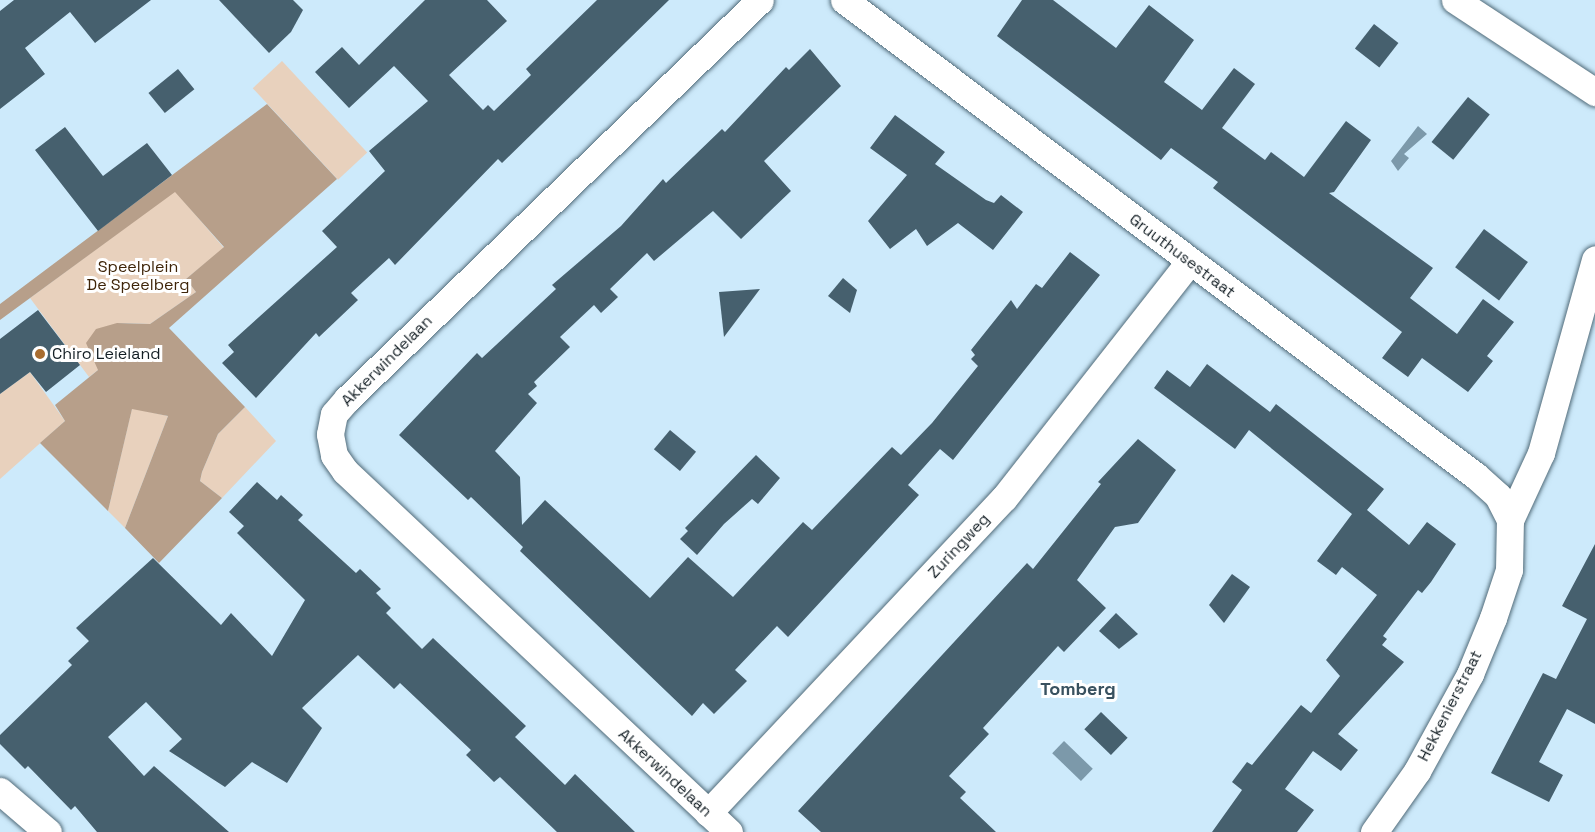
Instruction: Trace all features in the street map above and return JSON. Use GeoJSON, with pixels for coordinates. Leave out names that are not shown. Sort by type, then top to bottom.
{"type":"FeatureCollection","features":[{"type":"Feature","properties":{"kind":"street","name":"Akkerwindelaan"},"geometry":{"type":"LineString","coordinates":[[729,832],[345,471],[334,455],[330,434],[334,414],[347,399],[760,0]]}},
{"type":"Feature","properties":{"kind":"street","name":"Gruuthusestraat"},"geometry":{"type":"LineString","coordinates":[[844,0],[1488,485],[1510,520]]}},
{"type":"Feature","properties":{"kind":"street"},"geometry":{"type":"LineString","coordinates":[[1455,0],[1595,92]]}},
{"type":"Feature","properties":{"kind":"street","name":"Hekkenierstraat"},"geometry":{"type":"LineString","coordinates":[[1374,832],[1417,771],[1470,674],[1509,570],[1510,520],[1541,453],[1595,259]]}},
{"type":"Feature","properties":{"kind":"street","name":"Zuringweg"},"geometry":{"type":"LineString","coordinates":[[708,813],[1004,498],[1189,262]]}},
{"type":"Feature","properties":{"kind":"street"},"geometry":{"type":"LineString","coordinates":[[0,791],[48,832]]}},
{"type":"Feature","properties":{"kind":"green space"},"geometry":{"type":"Polygon","coordinates":[[[282,61],[367,152],[338,180],[253,88],[282,61]]]}},
{"type":"Feature","properties":{"kind":"green space","name":"Speelplein De Speelberg"},"geometry":{"type":"Polygon","coordinates":[[[175,191],[224,248],[186,279],[196,292],[150,324],[117,323],[98,370],[89,377],[30,298],[175,191]]]}},
{"type":"Feature","properties":{"kind":"green space"},"geometry":{"type":"Polygon","coordinates":[[[30,372],[65,421],[0,479],[0,394],[30,372]]]}},
{"type":"Feature","properties":{"kind":"green space"},"geometry":{"type":"Polygon","coordinates":[[[245,407],[276,441],[222,498],[200,481],[202,472],[218,434],[245,407]]]}},
{"type":"Feature","properties":{"kind":"green space"},"geometry":{"type":"Polygon","coordinates":[[[132,408],[168,416],[125,528],[108,511],[132,408]]]}},
{"type":"Feature","properties":{"kind":"shaded area"},"geometry":{"type":"Polygon","coordinates":[[[267,104],[337,179],[169,328],[245,407],[218,434],[202,472],[200,481],[222,498],[159,563],[125,528],[168,416],[132,409],[108,511],[40,443],[65,421],[55,405],[98,370],[86,343],[96,329],[117,323],[150,324],[196,292],[186,279],[224,247],[175,192],[0,320],[0,304],[267,104]]]}},
{"type":"Feature","properties":{"kind":"water"},"geometry":{"type":"Polygon","coordinates":[[[1418,126],[1427,134],[1404,154],[1409,158],[1398,171],[1391,161],[1418,126]]]}},
{"type":"Feature","properties":{"kind":"water"},"geometry":{"type":"Polygon","coordinates":[[[1064,741],[1093,769],[1081,781],[1052,753],[1064,741]]]}},
{"type":"Feature","properties":{"kind":"building"},"geometry":{"type":"Polygon","coordinates":[[[14,0],[151,0],[95,43],[70,12],[25,48],[45,74],[0,109],[0,11],[14,0]]]}},
{"type":"Feature","properties":{"kind":"building"},"geometry":{"type":"Polygon","coordinates":[[[219,0],[293,0],[303,10],[291,32],[269,53],[219,0]]]}},
{"type":"Feature","properties":{"kind":"building"},"geometry":{"type":"Polygon","coordinates":[[[425,0],[487,0],[507,21],[449,75],[483,110],[488,105],[494,111],[531,75],[526,69],[597,0],[669,0],[502,163],[498,159],[395,265],[389,258],[351,293],[358,300],[319,337],[316,333],[256,398],[222,363],[234,352],[228,345],[337,247],[322,231],[385,171],[369,151],[428,101],[394,66],[349,108],[315,72],[342,47],[359,65],[425,0]]]}},
{"type":"Feature","properties":{"kind":"building"},"geometry":{"type":"Polygon","coordinates":[[[1022,0],[1053,0],[1116,48],[1149,5],[1194,40],[1164,82],[1202,110],[1234,68],[1255,84],[1222,128],[1265,160],[1271,152],[1304,177],[1346,121],[1371,140],[1334,192],[1329,193],[1433,268],[1410,298],[1457,334],[1483,299],[1514,322],[1487,356],[1493,361],[1468,392],[1422,358],[1408,377],[1382,358],[1402,332],[1213,188],[1218,182],[1171,148],[1161,160],[997,36],[1022,0]]]}},
{"type":"Feature","properties":{"kind":"building"},"geometry":{"type":"Polygon","coordinates":[[[1374,24],[1398,43],[1379,68],[1355,48],[1374,24]]]}},
{"type":"Feature","properties":{"kind":"building"},"geometry":{"type":"Polygon","coordinates":[[[810,49],[841,86],[764,161],[791,191],[741,239],[713,211],[654,261],[647,253],[610,289],[618,297],[601,313],[594,305],[560,337],[570,347],[534,382],[537,386],[528,394],[537,403],[495,451],[520,477],[522,525],[545,500],[650,598],[688,557],[733,597],[803,522],[812,530],[892,447],[901,455],[932,423],[978,366],[971,359],[975,355],[971,350],[1011,300],[1017,309],[1036,284],[1042,288],[1070,252],[1100,275],[953,460],[940,449],[908,485],[919,495],[788,637],[777,626],[735,670],[747,681],[714,714],[703,703],[692,716],[520,551],[523,547],[471,497],[468,500],[399,435],[477,353],[482,358],[556,289],[552,285],[621,226],[663,179],[666,183],[722,129],[725,132],[786,67],[789,70],[810,49]]]}},
{"type":"Feature","properties":{"kind":"building"},"geometry":{"type":"Polygon","coordinates":[[[178,69],[194,89],[165,113],[148,93],[178,69]]]}},
{"type":"Feature","properties":{"kind":"building"},"geometry":{"type":"Polygon","coordinates":[[[1468,97],[1490,115],[1453,160],[1431,142],[1468,97]]]}},
{"type":"Feature","properties":{"kind":"building"},"geometry":{"type":"Polygon","coordinates":[[[895,115],[945,152],[935,164],[986,200],[994,203],[1001,195],[1023,212],[993,250],[958,223],[927,246],[916,229],[890,249],[868,221],[907,175],[870,148],[895,115]]]}},
{"type":"Feature","properties":{"kind":"building"},"geometry":{"type":"Polygon","coordinates":[[[65,127],[103,176],[147,143],[172,175],[98,231],[35,150],[65,127]]]}},
{"type":"Feature","properties":{"kind":"building"},"geometry":{"type":"Polygon","coordinates":[[[1484,229],[1528,262],[1499,300],[1455,267],[1484,229]]]}},
{"type":"Feature","properties":{"kind":"building"},"geometry":{"type":"Polygon","coordinates":[[[843,278],[857,290],[850,313],[828,296],[843,278]]]}},
{"type":"Feature","properties":{"kind":"building"},"geometry":{"type":"Polygon","coordinates":[[[760,289],[724,337],[719,292],[760,289]]]}},
{"type":"Feature","properties":{"kind":"building","name":"Chiro Leieland"},"geometry":{"type":"Polygon","coordinates":[[[38,310],[80,365],[46,392],[30,372],[0,394],[0,339],[38,310]]]}},
{"type":"Feature","properties":{"kind":"building"},"geometry":{"type":"Polygon","coordinates":[[[1207,364],[1270,412],[1276,404],[1384,489],[1367,510],[1409,545],[1427,522],[1456,544],[1431,582],[1422,593],[1418,590],[1383,636],[1387,639],[1382,645],[1404,662],[1338,734],[1358,750],[1341,771],[1313,751],[1285,789],[1314,810],[1297,832],[1212,832],[1242,790],[1232,782],[1247,762],[1252,765],[1301,705],[1311,713],[1340,676],[1326,660],[1377,595],[1342,567],[1336,575],[1317,561],[1352,514],[1249,430],[1235,449],[1154,388],[1167,370],[1190,387],[1207,364]]]}},
{"type":"Feature","properties":{"kind":"building"},"geometry":{"type":"Polygon","coordinates":[[[670,430],[696,452],[680,471],[654,449],[670,430]]]}},
{"type":"Feature","properties":{"kind":"building"},"geometry":{"type":"Polygon","coordinates":[[[1138,439],[1176,470],[1138,523],[1115,527],[1077,580],[1106,608],[1064,652],[1058,646],[983,728],[989,734],[949,776],[966,792],[960,798],[996,832],[821,832],[798,811],[1027,563],[1033,569],[1101,484],[1098,482],[1138,439]]]}},
{"type":"Feature","properties":{"kind":"building"},"geometry":{"type":"Polygon","coordinates":[[[756,455],[780,478],[758,504],[752,499],[724,524],[697,555],[680,539],[688,531],[685,528],[756,455]]]}},
{"type":"Feature","properties":{"kind":"building"},"geometry":{"type":"Polygon","coordinates":[[[257,482],[277,500],[281,495],[303,515],[298,520],[356,573],[360,569],[381,589],[376,593],[391,608],[386,613],[422,649],[433,638],[526,726],[515,737],[565,785],[575,774],[635,832],[557,832],[500,777],[494,782],[466,755],[471,750],[400,683],[394,689],[358,655],[302,708],[322,728],[287,783],[252,762],[225,787],[169,751],[182,739],[146,702],[108,737],[144,776],[154,766],[229,832],[97,832],[75,806],[71,810],[28,766],[25,769],[0,744],[0,735],[72,665],[68,661],[89,641],[76,628],[153,558],[221,625],[231,613],[272,656],[305,600],[237,533],[244,526],[229,512],[257,482]]]}},
{"type":"Feature","properties":{"kind":"building"},"geometry":{"type":"Polygon","coordinates":[[[1595,544],[1595,724],[1567,709],[1539,762],[1563,775],[1549,802],[1491,773],[1543,673],[1556,679],[1587,619],[1562,606],[1595,544]]]}},
{"type":"Feature","properties":{"kind":"building"},"geometry":{"type":"Polygon","coordinates":[[[1232,574],[1250,587],[1224,623],[1209,605],[1232,574]]]}},
{"type":"Feature","properties":{"kind":"building"},"geometry":{"type":"Polygon","coordinates":[[[1116,613],[1138,634],[1119,649],[1099,631],[1116,613]]]}},
{"type":"Feature","properties":{"kind":"building"},"geometry":{"type":"Polygon","coordinates":[[[1101,712],[1128,738],[1111,755],[1084,729],[1101,712]]]}},
{"type":"Feature","properties":{"kind":"place","name":"Chiro Leieland"},"geometry":{"type":"Point","coordinates":[40,354]}},
{"type":"Feature","properties":{"kind":"district","name":"Tomberg"},"geometry":{"type":"Point","coordinates":[1078,689]}}]}
